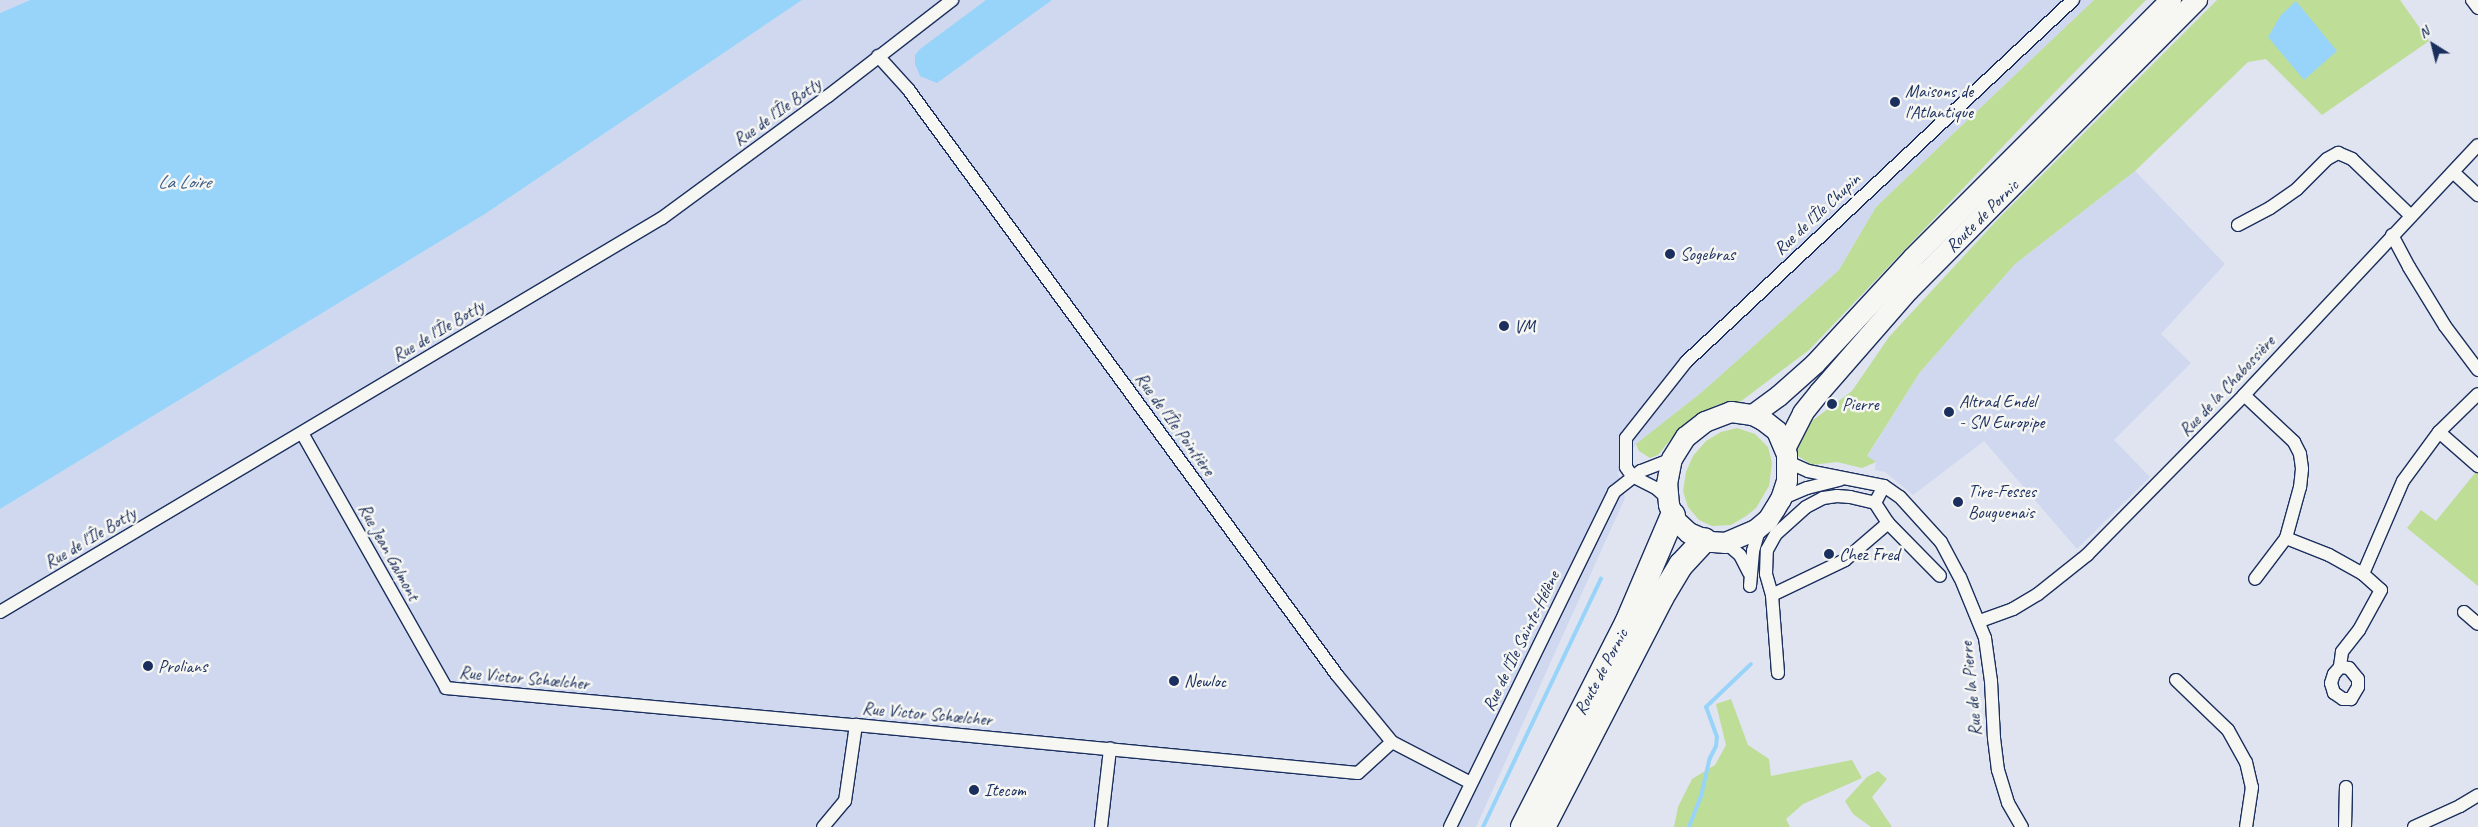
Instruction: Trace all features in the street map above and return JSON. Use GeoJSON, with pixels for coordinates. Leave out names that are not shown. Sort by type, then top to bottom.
{"type":"FeatureCollection","features":[{"type":"Feature","properties":{"kind":"highway","name":"Route de Pornic"},"geometry":{"type":"LineString","coordinates":[[1523,827],[1627,623],[1670,506]]}},
{"type":"Feature","properties":{"kind":"highway","name":"Route de Pornic"},"geometry":{"type":"LineString","coordinates":[[1543,827],[1661,598],[1681,565],[1715,542]]}},
{"type":"Feature","properties":{"kind":"main road","name":"Route de Pornic"},"geometry":{"type":"LineString","coordinates":[[1753,415],[1815,364],[1914,258],[2171,0]]}},
{"type":"Feature","properties":{"kind":"main road","name":"Route de Pornic"},"geometry":{"type":"LineString","coordinates":[[1787,455],[1794,427],[1819,393],[1909,290],[2197,0]]}},
{"type":"Feature","properties":{"kind":"main road"},"geometry":{"type":"LineString","coordinates":[[1730,412],[1753,415],[1777,431],[1787,455],[1787,481],[1781,499],[1768,520],[1744,537],[1715,542],[1689,533],[1670,506],[1667,484],[1672,459],[1686,438],[1706,422],[1730,412]]}},
{"type":"Feature","properties":{"kind":"street","name":"Rue de l'Île Botty"},"geometry":{"type":"LineString","coordinates":[[0,612],[662,218],[828,96],[952,0]]}},
{"type":"Feature","properties":{"kind":"street","name":"Rue de l'Île Chupin"},"geometry":{"type":"LineString","coordinates":[[1632,476],[1626,467],[1626,438],[1686,362],[2073,0]]}},
{"type":"Feature","properties":{"kind":"street"},"geometry":{"type":"LineString","coordinates":[[2472,0],[2478,8]]}},
{"type":"Feature","properties":{"kind":"street","name":"Rue de l'Île Pointière"},"geometry":{"type":"LineString","coordinates":[[878,56],[908,89],[1338,675],[1392,742],[1471,783]]}},
{"type":"Feature","properties":{"kind":"street","name":"Rue de la Chabossière"},"geometry":{"type":"LineString","coordinates":[[1980,621],[2013,609],[2038,594],[2087,555],[2244,395],[2410,216],[2478,146]]}},
{"type":"Feature","properties":{"kind":"street"},"geometry":{"type":"LineString","coordinates":[[2238,224],[2270,208],[2297,190],[2327,159],[2338,153],[2352,159],[2410,216]]}},
{"type":"Feature","properties":{"kind":"street"},"geometry":{"type":"LineString","coordinates":[[2453,172],[2478,195]]}},
{"type":"Feature","properties":{"kind":"street"},"geometry":{"type":"LineString","coordinates":[[2392,236],[2445,326],[2478,370]]}},
{"type":"Feature","properties":{"kind":"street"},"geometry":{"type":"LineString","coordinates":[[2363,574],[2403,481],[2439,432],[2478,394]]}},
{"type":"Feature","properties":{"kind":"street"},"geometry":{"type":"LineString","coordinates":[[2244,395],[2294,442],[2300,454],[2302,470],[2300,487],[2286,538],[2255,579]]}},
{"type":"Feature","properties":{"kind":"street","name":"Rue Jean Galmont"},"geometry":{"type":"LineString","coordinates":[[302,432],[446,688]]}},
{"type":"Feature","properties":{"kind":"street"},"geometry":{"type":"LineString","coordinates":[[2439,432],[2478,466]]}},
{"type":"Feature","properties":{"kind":"street","name":"Rue de la Pierre"},"geometry":{"type":"LineString","coordinates":[[1787,455],[1808,472],[1850,478],[1884,486],[1913,510],[1941,542],[1980,621],[1991,681],[1998,770],[2008,803],[2022,827]]}},
{"type":"Feature","properties":{"kind":"street","name":"Rue de l'Île Sainte-Hélène"},"geometry":{"type":"LineString","coordinates":[[1450,827],[1614,492],[1632,476],[1672,459]]}},
{"type":"Feature","properties":{"kind":"street"},"geometry":{"type":"LineString","coordinates":[[1632,476],[1643,480],[1670,506]]}},
{"type":"Feature","properties":{"kind":"street","name":"Rue de la Pierre"},"geometry":{"type":"LineString","coordinates":[[1781,499],[1820,484],[1850,478]]}},
{"type":"Feature","properties":{"kind":"street"},"geometry":{"type":"LineString","coordinates":[[1875,503],[1884,486]]}},
{"type":"Feature","properties":{"kind":"street"},"geometry":{"type":"LineString","coordinates":[[1778,673],[1772,595],[1766,574],[1767,550],[1776,534],[1806,507],[1823,498],[1837,496],[1850,496],[1875,503],[1888,523],[1940,576]]}},
{"type":"Feature","properties":{"kind":"street"},"geometry":{"type":"LineString","coordinates":[[1772,595],[1845,560],[1888,523]]}},
{"type":"Feature","properties":{"kind":"street"},"geometry":{"type":"LineString","coordinates":[[1715,542],[1740,555],[1750,579],[1760,526]]}},
{"type":"Feature","properties":{"kind":"street"},"geometry":{"type":"LineString","coordinates":[[2286,538],[2329,555],[2363,574],[2381,590],[2359,630],[2342,652],[2340,668]]}},
{"type":"Feature","properties":{"kind":"street"},"geometry":{"type":"LineString","coordinates":[[2464,612],[2478,624]]}},
{"type":"Feature","properties":{"kind":"street"},"geometry":{"type":"LineString","coordinates":[[2176,680],[2228,730],[2246,762],[2252,787],[2246,827]]}},
{"type":"Feature","properties":{"kind":"street","name":"Rue Victor Schœlcher"},"geometry":{"type":"LineString","coordinates":[[446,688],[1358,773],[1392,742]]}},
{"type":"Feature","properties":{"kind":"street"},"geometry":{"type":"LineString","coordinates":[[823,827],[845,801],[856,725]]}},
{"type":"Feature","properties":{"kind":"street"},"geometry":{"type":"LineString","coordinates":[[1101,827],[1110,749]]}},
{"type":"Feature","properties":{"kind":"street"},"geometry":{"type":"LineString","coordinates":[[2345,827],[2346,787]]}},
{"type":"Feature","properties":{"kind":"street"},"geometry":{"type":"LineString","coordinates":[[2414,827],[2460,806],[2478,795]]}},
{"type":"Feature","properties":{"kind":"shaded area"},"geometry":{"type":"Polygon","coordinates":[[[0,0],[30,0],[0,13],[0,0]]]}},
{"type":"Feature","properties":{"kind":"shaded area"},"geometry":{"type":"Polygon","coordinates":[[[802,0],[2094,0],[1876,207],[1839,270],[1702,392],[1636,444],[1618,473],[1625,498],[1476,827],[0,827],[0,509],[485,214],[802,0]]]}},
{"type":"Feature","properties":{"kind":"shaded area"},"geometry":{"type":"Polygon","coordinates":[[[2135,171],[2225,264],[2161,334],[2191,363],[2114,440],[2150,477],[2077,549],[1984,441],[1913,495],[1885,472],[1875,470],[1876,462],[1867,457],[1920,372],[2015,264],[2135,171]]]}},
{"type":"Feature","properties":{"kind":"green space"},"geometry":{"type":"Polygon","coordinates":[[[2094,0],[2146,0],[2051,96],[1809,350],[1740,402],[1717,405],[1694,418],[1674,435],[1658,455],[1650,458],[1639,451],[1636,444],[1702,392],[1839,270],[1876,207],[2094,0]]]}},
{"type":"Feature","properties":{"kind":"green space"},"geometry":{"type":"Polygon","coordinates":[[[2217,0],[2400,0],[2429,41],[2322,115],[2266,59],[2248,62],[2135,171],[2015,264],[1920,372],[1867,456],[1876,462],[1862,468],[1837,462],[1812,465],[1798,456],[1795,448],[1801,429],[1852,391],[1889,337],[1999,218],[2217,0]]]}},
{"type":"Feature","properties":{"kind":"green space"},"geometry":{"type":"Polygon","coordinates":[[[1737,428],[1755,434],[1768,447],[1772,463],[1769,486],[1756,508],[1746,516],[1731,525],[1712,526],[1699,520],[1688,507],[1683,491],[1686,472],[1693,456],[1706,441],[1721,432],[1737,428]]]}},
{"type":"Feature","properties":{"kind":"green space"},"geometry":{"type":"Polygon","coordinates":[[[2476,472],[2478,473],[2478,586],[2407,528],[2421,510],[2436,521],[2476,472]]]}},
{"type":"Feature","properties":{"kind":"green space"},"geometry":{"type":"Polygon","coordinates":[[[1731,699],[1748,745],[1769,759],[1771,776],[1852,760],[1862,778],[1803,804],[1786,819],[1790,827],[1674,827],[1678,807],[1692,779],[1715,765],[1726,745],[1716,704],[1731,699]]]}},
{"type":"Feature","properties":{"kind":"green space"},"geometry":{"type":"Polygon","coordinates":[[[1878,771],[1887,779],[1872,797],[1892,827],[1871,827],[1853,814],[1845,801],[1867,777],[1878,771]]]}},
{"type":"Feature","properties":{"kind":"water","name":"La Loire"},"geometry":{"type":"Polygon","coordinates":[[[30,0],[802,0],[485,214],[0,509],[0,13],[30,0]]]}},
{"type":"Feature","properties":{"kind":"water"},"geometry":{"type":"Polygon","coordinates":[[[986,0],[1052,0],[937,83],[920,76],[915,64],[915,55],[920,49],[986,0]]]}},
{"type":"Feature","properties":{"kind":"water"},"geometry":{"type":"Polygon","coordinates":[[[2296,1],[2337,51],[2304,80],[2268,37],[2281,15],[2296,1]]]}},
{"type":"Feature","properties":{"kind":"waterway"},"geometry":{"type":"LineString","coordinates":[[1483,827],[1601,579]]}},
{"type":"Feature","properties":{"kind":"waterway"},"geometry":{"type":"LineString","coordinates":[[1689,827],[1701,796],[1710,758],[1716,746],[1717,737],[1706,707],[1751,664]]}},
{"type":"Feature","properties":{"kind":"place","name":"Maisons de l'Atlantique"},"geometry":{"type":"Point","coordinates":[1895,102]}},
{"type":"Feature","properties":{"kind":"place","name":"Sogebras"},"geometry":{"type":"Point","coordinates":[1670,254]}},
{"type":"Feature","properties":{"kind":"place","name":"VM"},"geometry":{"type":"Point","coordinates":[1504,326]}},
{"type":"Feature","properties":{"kind":"place","name":"Pierre"},"geometry":{"type":"Point","coordinates":[1832,404]}},
{"type":"Feature","properties":{"kind":"place","name":"Altrad Endel - SN Europipe"},"geometry":{"type":"Point","coordinates":[1949,412]}},
{"type":"Feature","properties":{"kind":"place","name":"Tire-Fesses Bouguenais"},"geometry":{"type":"Point","coordinates":[1958,502]}},
{"type":"Feature","properties":{"kind":"place","name":"Chez Fred"},"geometry":{"type":"Point","coordinates":[1829,554]}},
{"type":"Feature","properties":{"kind":"place","name":"Prolians"},"geometry":{"type":"Point","coordinates":[148,666]}},
{"type":"Feature","properties":{"kind":"place","name":"Newloc"},"geometry":{"type":"Point","coordinates":[1174,681]}},
{"type":"Feature","properties":{"kind":"place","name":"Itecom"},"geometry":{"type":"Point","coordinates":[974,790]}}]}
